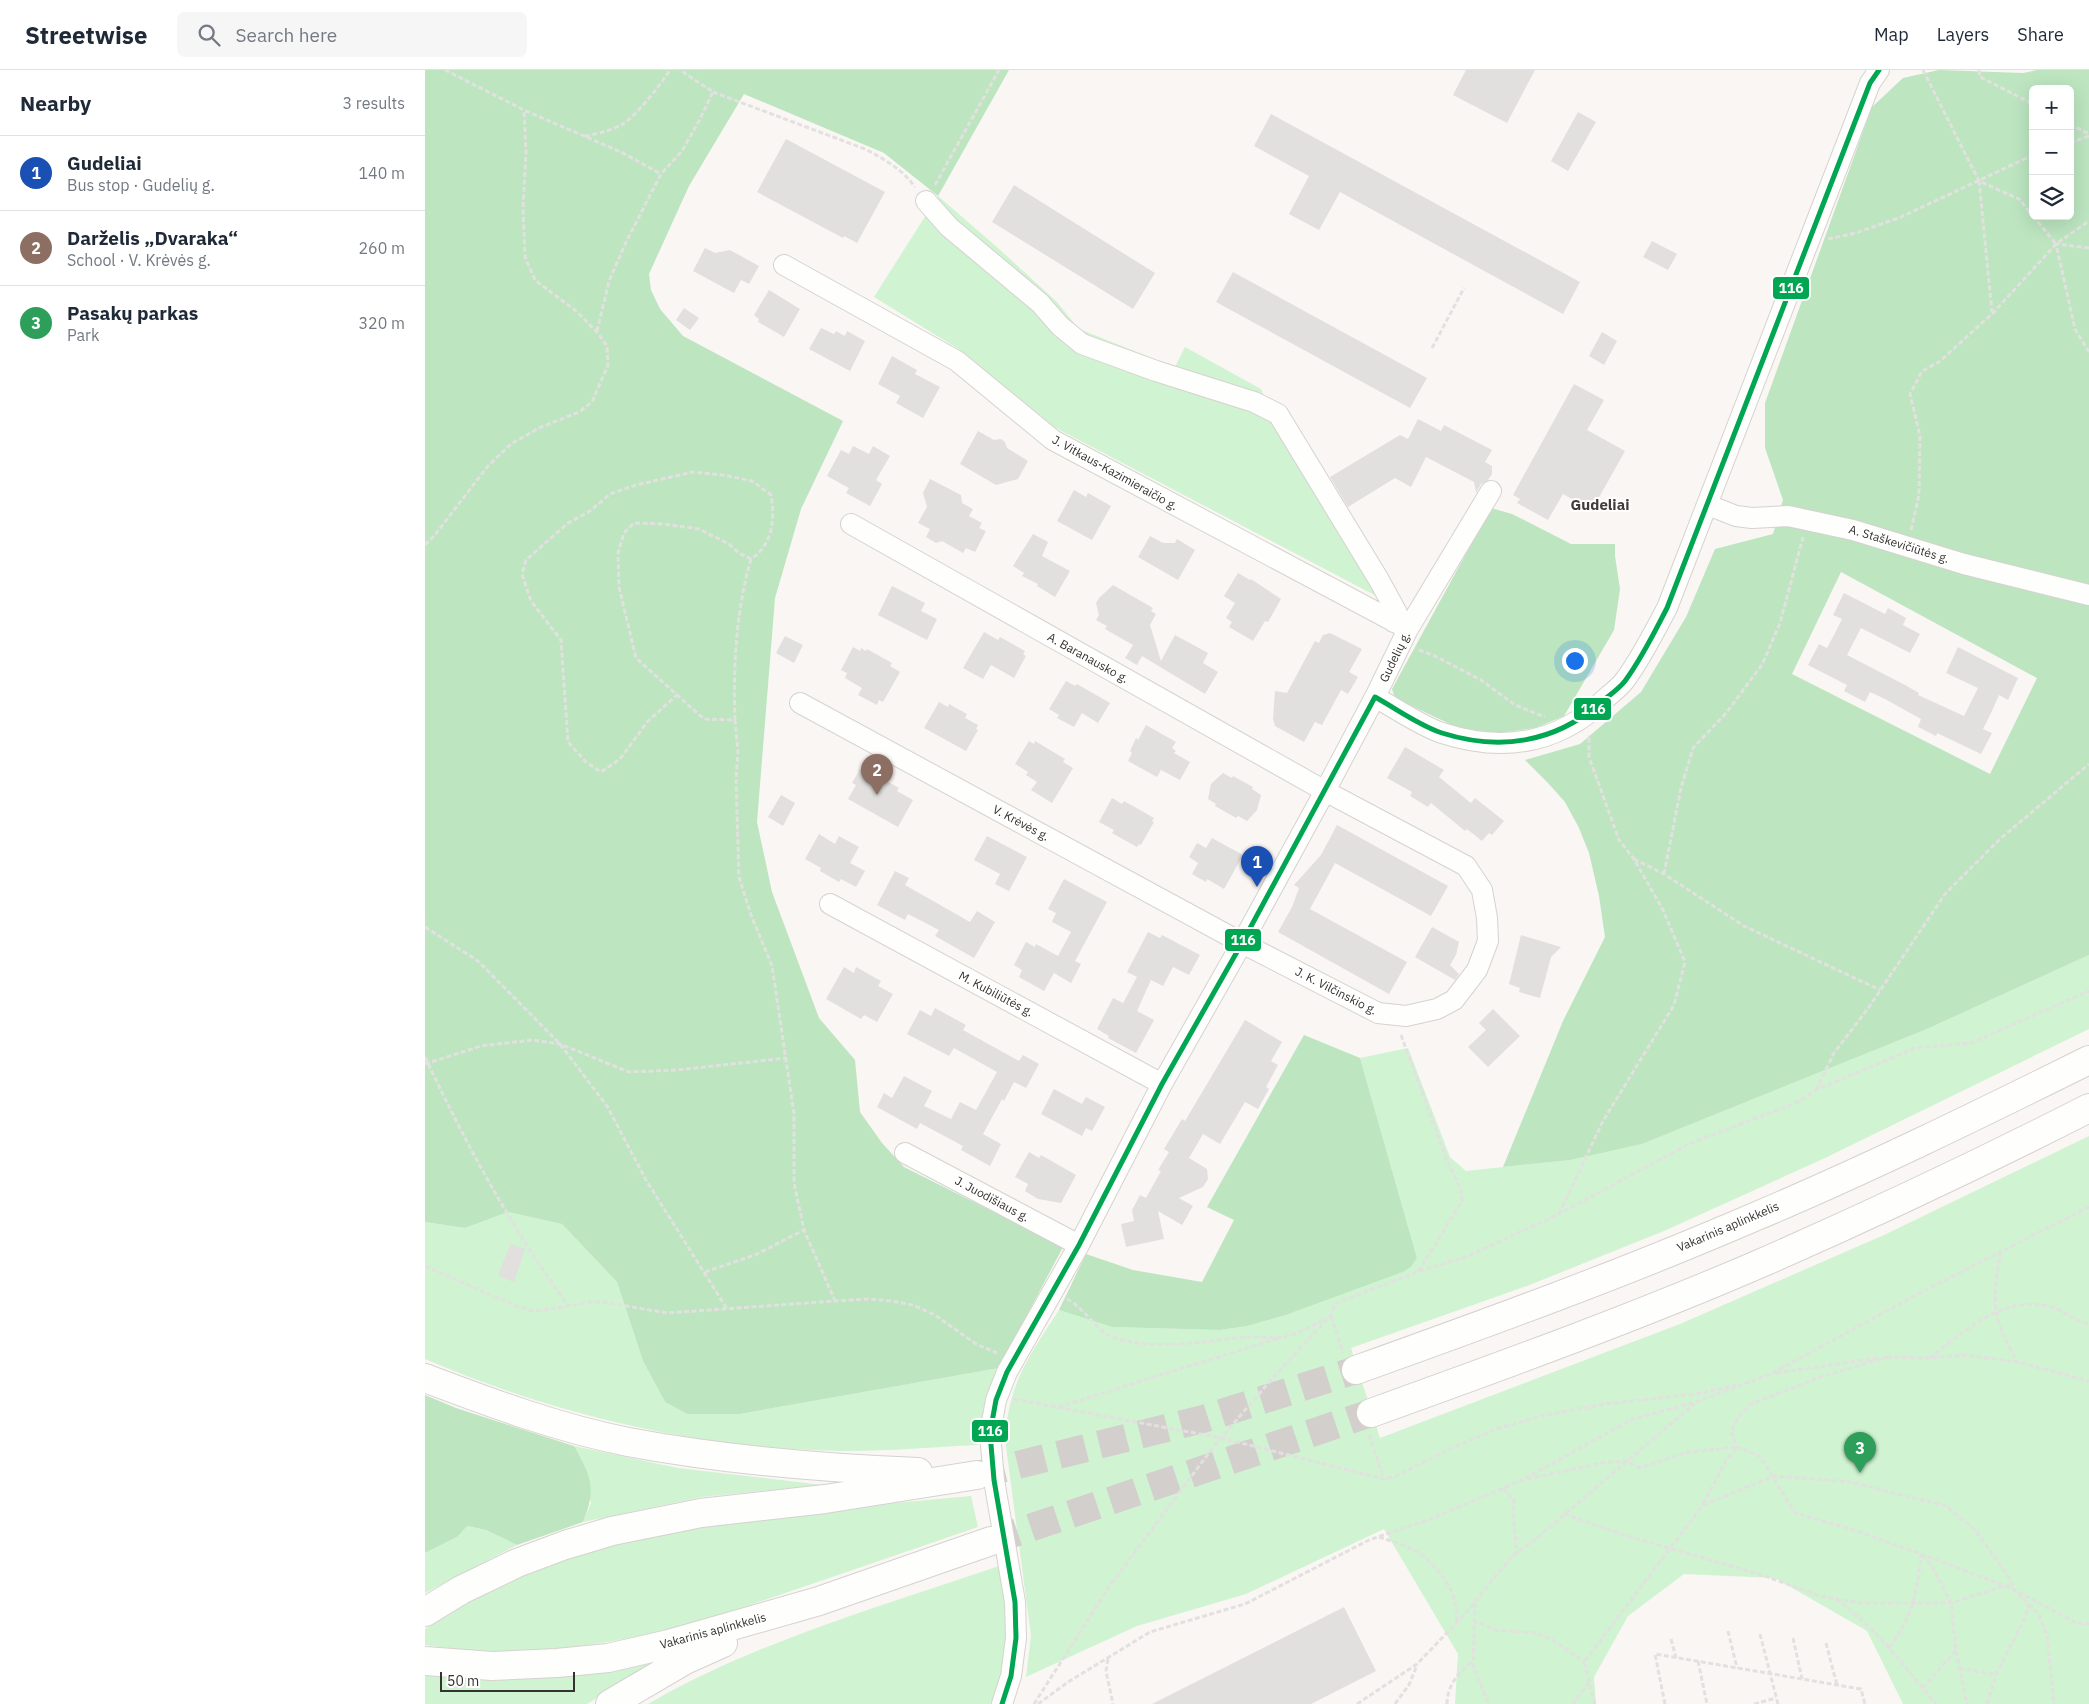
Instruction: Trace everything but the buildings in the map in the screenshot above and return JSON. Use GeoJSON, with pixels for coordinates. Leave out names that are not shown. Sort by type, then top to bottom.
{"type":"FeatureCollection","features":[{"type":"Feature","properties":{"kind":"highway","name":"Vakarinis aplinkkelis"},"geometry":{"type":"LineString","coordinates":[[1357,1370],[1516,1313],[1752,1218],[1872,1165],[2089,1060]]}},
{"type":"Feature","properties":{"kind":"highway"},"geometry":{"type":"LineString","coordinates":[[1371,1413],[1528,1356],[1766,1261],[1892,1204],[2089,1108]]}},
{"type":"Feature","properties":{"kind":"highway"},"geometry":{"type":"LineString","coordinates":[[425,1378],[477,1398],[563,1426],[627,1442],[763,1462],[832,1468],[977,1475],[825,1499],[701,1513],[612,1531],[565,1545],[517,1563],[461,1590],[425,1612]]}},
{"type":"Feature","properties":{"kind":"highway","name":"Vakarinis aplinkkelis"},"geometry":{"type":"LineString","coordinates":[[425,1661],[492,1666],[608,1658],[669,1644],[819,1601],[991,1541]]}},
{"type":"Feature","properties":{"kind":"highway"},"geometry":{"type":"LineString","coordinates":[[611,1704],[685,1660],[819,1601]]}},
{"type":"Feature","properties":{"kind":"street"},"geometry":{"type":"LineString","coordinates":[[1375,698],[1441,732],[1478,742],[1504,744],[1533,741],[1569,727],[1590,715],[1624,681],[1645,650],[1667,608],[1870,83],[1879,70]]}},
{"type":"Feature","properties":{"kind":"street"},"geometry":{"type":"LineString","coordinates":[[926,201],[949,228],[1040,303],[1060,326],[1082,344],[1156,371],[1254,402],[1277,414],[1379,580],[1397,614],[1401,631]]}},
{"type":"Feature","properties":{"kind":"street","name":"J. Vitkaus-Kazimieraičio g."},"geometry":{"type":"LineString","coordinates":[[784,265],[957,361],[1053,440],[1401,631]]}},
{"type":"Feature","properties":{"kind":"street","name":"Gudelių g."},"geometry":{"type":"LineString","coordinates":[[1002,1704],[1011,1676],[1017,1638],[1015,1602],[994,1480],[990,1433],[998,1396],[1014,1360],[1079,1245],[1162,1084],[1242,943],[1375,698],[1401,631],[1491,491]]}},
{"type":"Feature","properties":{"kind":"street","name":"A. Staškevičiūtės g."},"geometry":{"type":"LineString","coordinates":[[1707,505],[1736,516],[1752,518],[1788,516],[1808,519],[1907,545],[1964,564],[2089,595]]}},
{"type":"Feature","properties":{"kind":"street","name":"A. Baranausko g."},"geometry":{"type":"LineString","coordinates":[[851,524],[1325,791]]}},
{"type":"Feature","properties":{"kind":"street","name":"V. Krėvės g."},"geometry":{"type":"LineString","coordinates":[[799,703],[1242,943]]}},
{"type":"Feature","properties":{"kind":"street","name":"J. K. Vilčinskio g."},"geometry":{"type":"LineString","coordinates":[[1242,943],[1378,1013],[1392,1016],[1406,1016],[1437,1009],[1454,1000],[1477,970],[1488,941],[1487,918],[1482,890],[1466,866],[1325,791]]}},
{"type":"Feature","properties":{"kind":"street","name":"M. Kubiliūtės g."},"geometry":{"type":"LineString","coordinates":[[830,904],[1162,1084]]}},
{"type":"Feature","properties":{"kind":"street","name":"J. Juodišiaus g."},"geometry":{"type":"LineString","coordinates":[[905,1153],[1079,1245]]}},
{"type":"Feature","properties":{"kind":"path"},"geometry":{"type":"LineString","coordinates":[[445,70],[524,110],[623,153],[661,174]]}},
{"type":"Feature","properties":{"kind":"path"},"geometry":{"type":"LineString","coordinates":[[585,136],[596,134],[624,123],[659,87],[670,70]]}},
{"type":"Feature","properties":{"kind":"path"},"geometry":{"type":"LineString","coordinates":[[680,70],[713,92],[865,149],[887,160],[908,177],[926,201],[999,70]]}},
{"type":"Feature","properties":{"kind":"path"},"geometry":{"type":"LineString","coordinates":[[1923,70],[1979,181],[1993,313]]}},
{"type":"Feature","properties":{"kind":"path"},"geometry":{"type":"LineString","coordinates":[[1979,70],[1980,77],[2029,102]]}},
{"type":"Feature","properties":{"kind":"path"},"geometry":{"type":"LineString","coordinates":[[597,332],[609,282],[626,242],[661,174],[681,151],[699,121],[713,92]]}},
{"type":"Feature","properties":{"kind":"path"},"geometry":{"type":"LineString","coordinates":[[425,545],[488,466],[511,444],[539,428],[579,412],[592,402],[603,381],[608,365],[607,346],[597,332],[576,311],[535,280],[525,257],[523,207],[526,152],[524,110]]}},
{"type":"Feature","properties":{"kind":"path"},"geometry":{"type":"LineString","coordinates":[[2074,126],[2089,135]]}},
{"type":"Feature","properties":{"kind":"path"},"geometry":{"type":"LineString","coordinates":[[2074,141],[2089,135]]}},
{"type":"Feature","properties":{"kind":"path"},"geometry":{"type":"LineString","coordinates":[[1808,244],[1856,233],[1901,217],[2029,156]]}},
{"type":"Feature","properties":{"kind":"path"},"geometry":{"type":"LineString","coordinates":[[1979,181],[2019,199],[2029,211]]}},
{"type":"Feature","properties":{"kind":"path"},"geometry":{"type":"LineString","coordinates":[[2036,220],[2056,244],[2075,329],[2089,352]]}},
{"type":"Feature","properties":{"kind":"path"},"geometry":{"type":"LineString","coordinates":[[1907,545],[1919,495],[1920,436],[1911,394],[1921,371],[1939,362],[1993,313],[2056,244],[2089,221]]}},
{"type":"Feature","properties":{"kind":"path"},"geometry":{"type":"LineString","coordinates":[[2056,244],[2089,248]]}},
{"type":"Feature","properties":{"kind":"path"},"geometry":{"type":"LineString","coordinates":[[1432,348],[1464,288]]}},
{"type":"Feature","properties":{"kind":"path"},"geometry":{"type":"LineString","coordinates":[[679,694],[648,721],[620,759],[601,772],[586,762],[568,742],[561,640],[531,600],[521,574],[526,560],[568,523],[590,511],[610,494],[636,485],[693,472],[723,475],[752,481],[771,495],[773,525],[762,552],[751,559],[742,592],[734,681],[738,752],[736,780],[739,877],[751,915],[773,966],[794,1114],[794,1183],[804,1230],[835,1301]]}},
{"type":"Feature","properties":{"kind":"path"},"geometry":{"type":"LineString","coordinates":[[1664,874],[1681,788],[1693,748],[1727,712],[1763,663],[1780,623],[1808,519]]}},
{"type":"Feature","properties":{"kind":"path"},"geometry":{"type":"LineString","coordinates":[[735,720],[704,719],[679,694],[637,658],[619,587],[618,553],[624,534],[634,523],[663,524],[699,529],[729,544],[739,553],[751,559]]}},
{"type":"Feature","properties":{"kind":"path"},"geometry":{"type":"LineString","coordinates":[[1401,631],[1435,656],[1481,680],[1515,705],[1569,727]]}},
{"type":"Feature","properties":{"kind":"path"},"geometry":{"type":"LineString","coordinates":[[1559,1214],[1603,1121],[1674,1005],[1685,962],[1663,910],[1634,859],[1619,840],[1589,758],[1590,715]]}},
{"type":"Feature","properties":{"kind":"path"},"geometry":{"type":"LineString","coordinates":[[1816,1090],[1834,1053],[1880,990],[1945,894],[2000,839],[2089,764]]}},
{"type":"Feature","properties":{"kind":"path"},"geometry":{"type":"LineString","coordinates":[[1634,859],[1664,874],[1744,926],[1880,990]]}},
{"type":"Feature","properties":{"kind":"path"},"geometry":{"type":"LineString","coordinates":[[425,927],[478,961],[560,1044],[607,1106],[646,1180],[727,1309]]}},
{"type":"Feature","properties":{"kind":"path"},"geometry":{"type":"LineString","coordinates":[[1034,1704],[1109,1587],[1221,1438],[1278,1372],[1331,1316],[1335,1304],[1417,1272],[1466,1257],[1559,1214],[1689,1144],[1798,1102],[1816,1090],[1915,1048],[1971,1043],[2089,991]]}},
{"type":"Feature","properties":{"kind":"path"},"geometry":{"type":"LineString","coordinates":[[1392,1016],[1405,1044],[1447,1158],[1461,1190],[1462,1202],[1417,1272]]}},
{"type":"Feature","properties":{"kind":"path"},"geometry":{"type":"LineString","coordinates":[[427,1064],[481,1046],[532,1040],[560,1044],[629,1072],[677,1070],[786,1058]]}},
{"type":"Feature","properties":{"kind":"path"},"geometry":{"type":"LineString","coordinates":[[425,1057],[498,1199],[539,1266],[568,1305]]}},
{"type":"Feature","properties":{"kind":"path"},"geometry":{"type":"LineString","coordinates":[[1038,1704],[1068,1682],[1150,1632],[1245,1604],[1379,1537],[1433,1518],[1522,1480],[1633,1419],[1696,1402],[1773,1373],[1912,1297],[2089,1207]]}},
{"type":"Feature","properties":{"kind":"path"},"geometry":{"type":"LineString","coordinates":[[705,1272],[755,1255],[804,1230]]}},
{"type":"Feature","properties":{"kind":"path"},"geometry":{"type":"LineString","coordinates":[[2001,1252],[1997,1270],[1996,1312],[2018,1362]]}},
{"type":"Feature","properties":{"kind":"path"},"geometry":{"type":"LineString","coordinates":[[425,1266],[516,1306],[532,1311],[589,1302],[603,1302],[667,1313],[868,1299],[913,1305],[935,1315],[976,1344],[1014,1360]]}},
{"type":"Feature","properties":{"kind":"path"},"geometry":{"type":"LineString","coordinates":[[1052,1292],[1076,1304],[1108,1336],[1136,1343],[1167,1344],[1253,1337],[1282,1337]]}},
{"type":"Feature","properties":{"kind":"path"},"geometry":{"type":"LineString","coordinates":[[1930,1358],[1976,1322],[1996,1312],[2021,1304],[2034,1303],[2056,1308],[2077,1322],[2089,1324]]}},
{"type":"Feature","properties":{"kind":"path"},"geometry":{"type":"LineString","coordinates":[[1057,1407],[1303,1332],[1331,1316]]}},
{"type":"Feature","properties":{"kind":"path"},"geometry":{"type":"LineString","coordinates":[[1773,1373],[1888,1356],[1930,1358],[1965,1355],[2018,1362],[2089,1381]]}},
{"type":"Feature","properties":{"kind":"path"},"geometry":{"type":"LineString","coordinates":[[1737,1447],[1731,1432],[1739,1416],[1751,1404],[1795,1386],[1888,1356]]}},
{"type":"Feature","properties":{"kind":"path"},"geometry":{"type":"LineString","coordinates":[[998,1396],[1221,1438],[1384,1479],[1394,1477],[1452,1448],[1500,1428],[1541,1416],[1605,1404],[1695,1394],[1747,1383]]}},
{"type":"Feature","properties":{"kind":"path"},"geometry":{"type":"LineString","coordinates":[[1357,1704],[1417,1664],[1456,1624],[1517,1553],[1696,1402]]}},
{"type":"Feature","properties":{"kind":"path"},"geometry":{"type":"LineString","coordinates":[[1584,1662],[1703,1505],[1727,1459],[1737,1447]]}},
{"type":"Feature","properties":{"kind":"path"},"geometry":{"type":"LineString","coordinates":[[1522,1480],[1601,1463],[1625,1461],[1640,1468],[1688,1452],[1737,1447],[1760,1456],[1795,1513],[1851,1529],[1921,1554],[2013,1589],[2076,1623],[2089,1624]]}},
{"type":"Feature","properties":{"kind":"path"},"geometry":{"type":"LineString","coordinates":[[1703,1505],[1774,1476],[1850,1482],[1946,1506],[1976,1531],[2010,1579],[2013,1589],[2038,1613],[2047,1635],[2054,1704]]}},
{"type":"Feature","properties":{"kind":"path"},"geometry":{"type":"LineString","coordinates":[[1503,1488],[1514,1499],[1513,1514],[1517,1553]]}},
{"type":"Feature","properties":{"kind":"path"},"geometry":{"type":"LineString","coordinates":[[1564,1514],[1624,1535],[1762,1575],[1820,1596],[1860,1603],[1951,1603],[2005,1586]]}},
{"type":"Feature","properties":{"kind":"path"},"geometry":{"type":"LineString","coordinates":[[1379,1537],[1402,1544],[1423,1556],[1455,1597],[1456,1624]]}},
{"type":"Feature","properties":{"kind":"path"},"geometry":{"type":"LineString","coordinates":[[1921,1554],[1933,1566],[1951,1603],[1956,1650],[1967,1704]]}},
{"type":"Feature","properties":{"kind":"path"},"geometry":{"type":"LineString","coordinates":[[1889,1648],[1901,1632],[1914,1604],[1921,1554]]}},
{"type":"Feature","properties":{"kind":"path"},"geometry":{"type":"LineString","coordinates":[[1836,1599],[1861,1617],[1936,1704]]}},
{"type":"Feature","properties":{"kind":"path"},"geometry":{"type":"LineString","coordinates":[[1475,1602],[1473,1661],[1478,1680],[1489,1704]]}},
{"type":"Feature","properties":{"kind":"path"},"geometry":{"type":"LineString","coordinates":[[1987,1704],[1996,1676],[2025,1618],[2029,1604]]}},
{"type":"Feature","properties":{"kind":"path"},"geometry":{"type":"LineString","coordinates":[[1473,1620],[1495,1630],[1536,1633],[1553,1640],[1584,1662],[1595,1704]]}},
{"type":"Feature","properties":{"kind":"path"},"geometry":{"type":"LineString","coordinates":[[1728,1631],[1737,1668]]}},
{"type":"Feature","properties":{"kind":"path"},"geometry":{"type":"LineString","coordinates":[[1760,1634],[1778,1704]]}},
{"type":"Feature","properties":{"kind":"path"},"geometry":{"type":"LineString","coordinates":[[1793,1638],[1802,1679]]}},
{"type":"Feature","properties":{"kind":"path"},"geometry":{"type":"LineString","coordinates":[[1671,1639],[1676,1658]]}},
{"type":"Feature","properties":{"kind":"path"},"geometry":{"type":"LineString","coordinates":[[1826,1643],[1837,1685]]}},
{"type":"Feature","properties":{"kind":"path"},"geometry":{"type":"LineString","coordinates":[[1923,1688],[1956,1650]]}},
{"type":"Feature","properties":{"kind":"path"},"geometry":{"type":"LineString","coordinates":[[1665,1704],[1655,1654],[1861,1689],[1865,1704]]}},
{"type":"Feature","properties":{"kind":"path"},"geometry":{"type":"LineString","coordinates":[[1109,1658],[1105,1671],[1113,1704]]}},
{"type":"Feature","properties":{"kind":"path"},"geometry":{"type":"LineString","coordinates":[[1447,1704],[1447,1698],[1453,1681],[1473,1661]]}},
{"type":"Feature","properties":{"kind":"path"},"geometry":{"type":"LineString","coordinates":[[1698,1662],[1707,1704]]}},
{"type":"Feature","properties":{"kind":"path"},"geometry":{"type":"LineString","coordinates":[[1395,1704],[1409,1685],[1417,1664]]}},
{"type":"Feature","properties":{"kind":"path"},"geometry":{"type":"LineString","coordinates":[[1959,1668],[1996,1676]]}},
{"type":"Feature","properties":{"kind":"path"},"geometry":{"type":"LineString","coordinates":[[1573,1704],[1590,1681]]}},
{"type":"Feature","properties":{"kind":"path"},"geometry":{"type":"LineString","coordinates":[[1754,1704],[1776,1698]]}},
{"type":"Feature","properties":{"kind":"green space"},"geometry":{"type":"Polygon","coordinates":[[[425,70],[1009,70],[938,196],[884,153],[744,94],[689,186],[649,274],[651,290],[660,309],[683,336],[843,421],[801,509],[775,598],[757,822],[772,892],[819,1018],[855,1060],[860,1112],[882,1143],[904,1167],[1063,1247],[999,1368],[740,1414],[687,1414],[665,1402],[643,1361],[617,1282],[562,1224],[508,1212],[465,1228],[425,1222],[425,70]]]}},
{"type":"Feature","properties":{"kind":"green space"},"geometry":{"type":"Polygon","coordinates":[[[1939,70],[2023,73],[2037,70],[2089,70],[2089,955],[1927,1029],[1642,1144],[1570,1160],[1503,1167],[1563,1021],[1605,937],[1599,896],[1589,853],[1579,828],[1565,802],[1525,760],[1580,744],[1641,692],[1686,617],[1715,549],[1773,534],[1783,500],[1765,448],[1765,403],[1872,107],[1903,78],[1939,70]],[[1841,572],[1792,674],[1990,774],[2037,678],[1841,572]]]}},
{"type":"Feature","properties":{"kind":"green space"},"geometry":{"type":"Polygon","coordinates":[[[938,196],[1056,301],[1079,329],[1175,367],[1185,347],[1261,389],[1275,422],[1382,599],[1054,427],[960,350],[874,297],[938,196]]]}},
{"type":"Feature","properties":{"kind":"green space"},"geometry":{"type":"Polygon","coordinates":[[[1491,508],[1512,514],[1571,544],[1615,544],[1620,589],[1614,630],[1564,716],[1535,728],[1490,734],[1454,726],[1395,698],[1392,689],[1491,508]]]}},
{"type":"Feature","properties":{"kind":"green space"},"geometry":{"type":"Polygon","coordinates":[[[2089,955],[2089,1029],[1825,1158],[1664,1231],[1527,1286],[1351,1348],[1380,1438],[1680,1324],[1884,1235],[2089,1136],[2089,1704],[1903,1704],[1867,1631],[1775,1578],[1684,1574],[1628,1616],[1594,1677],[1596,1704],[1455,1704],[1458,1654],[1384,1529],[1246,1594],[1137,1626],[1026,1677],[1031,1636],[1005,1439],[1011,1401],[1022,1370],[1059,1310],[1112,1327],[1220,1330],[1247,1326],[1286,1315],[1403,1272],[1411,1267],[1417,1258],[1360,1058],[1408,1048],[1450,1157],[1466,1171],[1569,1160],[1642,1144],[1927,1029],[2089,955]]]}},
{"type":"Feature","properties":{"kind":"green space"},"geometry":{"type":"Polygon","coordinates":[[[1304,1035],[1360,1058],[1417,1258],[1411,1267],[1403,1272],[1286,1315],[1247,1326],[1220,1330],[1112,1327],[1059,1310],[1086,1254],[1133,1270],[1202,1282],[1234,1220],[1207,1207],[1304,1035]]]}},
{"type":"Feature","properties":{"kind":"green space"},"geometry":{"type":"Polygon","coordinates":[[[508,1212],[562,1224],[617,1282],[643,1361],[665,1402],[687,1414],[740,1414],[999,1368],[984,1405],[978,1445],[846,1451],[738,1444],[684,1436],[578,1413],[475,1379],[425,1359],[425,1222],[465,1228],[508,1212]]]}},
{"type":"Feature","properties":{"kind":"green space"},"geometry":{"type":"Polygon","coordinates":[[[425,1395],[456,1408],[574,1446],[585,1466],[590,1482],[590,1500],[583,1522],[517,1545],[486,1530],[467,1526],[457,1537],[425,1553],[425,1395]]]}},
{"type":"Feature","properties":{"kind":"green space"},"geometry":{"type":"Polygon","coordinates":[[[574,1446],[678,1468],[823,1485],[702,1497],[583,1522],[591,1503],[574,1446]]]}},
{"type":"Feature","properties":{"kind":"green space"},"geometry":{"type":"Polygon","coordinates":[[[971,1496],[978,1527],[715,1617],[679,1627],[607,1642],[535,1650],[499,1651],[425,1645],[425,1629],[490,1591],[532,1572],[616,1541],[774,1514],[971,1496]]]}},
{"type":"Feature","properties":{"kind":"green space"},"geometry":{"type":"Polygon","coordinates":[[[466,1526],[486,1530],[517,1545],[425,1593],[425,1553],[457,1537],[466,1526]]]}},
{"type":"Feature","properties":{"kind":"green space"},"geometry":{"type":"Polygon","coordinates":[[[999,1566],[1006,1618],[1006,1654],[998,1688],[990,1704],[648,1704],[689,1682],[776,1643],[864,1611],[999,1566]]]}},
{"type":"Feature","properties":{"kind":"green space"},"geometry":{"type":"Polygon","coordinates":[[[662,1657],[587,1704],[425,1704],[425,1673],[662,1657]]]}},
{"type":"Feature","properties":{"kind":"tunnel"},"geometry":{"type":"LineString","coordinates":[[977,1475],[1203,1419],[1356,1370]]}},
{"type":"Feature","properties":{"kind":"tunnel"},"geometry":{"type":"LineString","coordinates":[[991,1541],[1371,1413]]}},
{"type":"Feature","properties":{"kind":"transit line","name":"116"},"geometry":{"type":"LineString","coordinates":[[1375,697],[1433,730],[1463,739],[1505,742],[1525,740],[1563,728],[1582,717],[1625,681],[1667,608],[1870,83],[1879,70]]}},
{"type":"Feature","properties":{"kind":"transit line","name":"116"},"geometry":{"type":"LineString","coordinates":[[1002,1704],[1011,1676],[1016,1638],[1015,1602],[994,1480],[990,1433],[996,1400],[1007,1372],[1079,1245],[1162,1084],[1242,943],[1375,697]]}},
{"type":"Feature","properties":{"kind":"place","name":"Darželis „Dvaraka“"},"geometry":{"type":"Point","coordinates":[877,795]}},
{"type":"Feature","properties":{"kind":"place","name":"Gudeliai"},"geometry":{"type":"Point","coordinates":[1257,887]}},
{"type":"Feature","properties":{"kind":"place","name":"Pasakų parkas"},"geometry":{"type":"Point","coordinates":[1860,1473]}},
{"type":"Feature","properties":{"kind":"district","name":"Gudeliai"},"geometry":{"type":"Point","coordinates":[1600,505]}}]}
